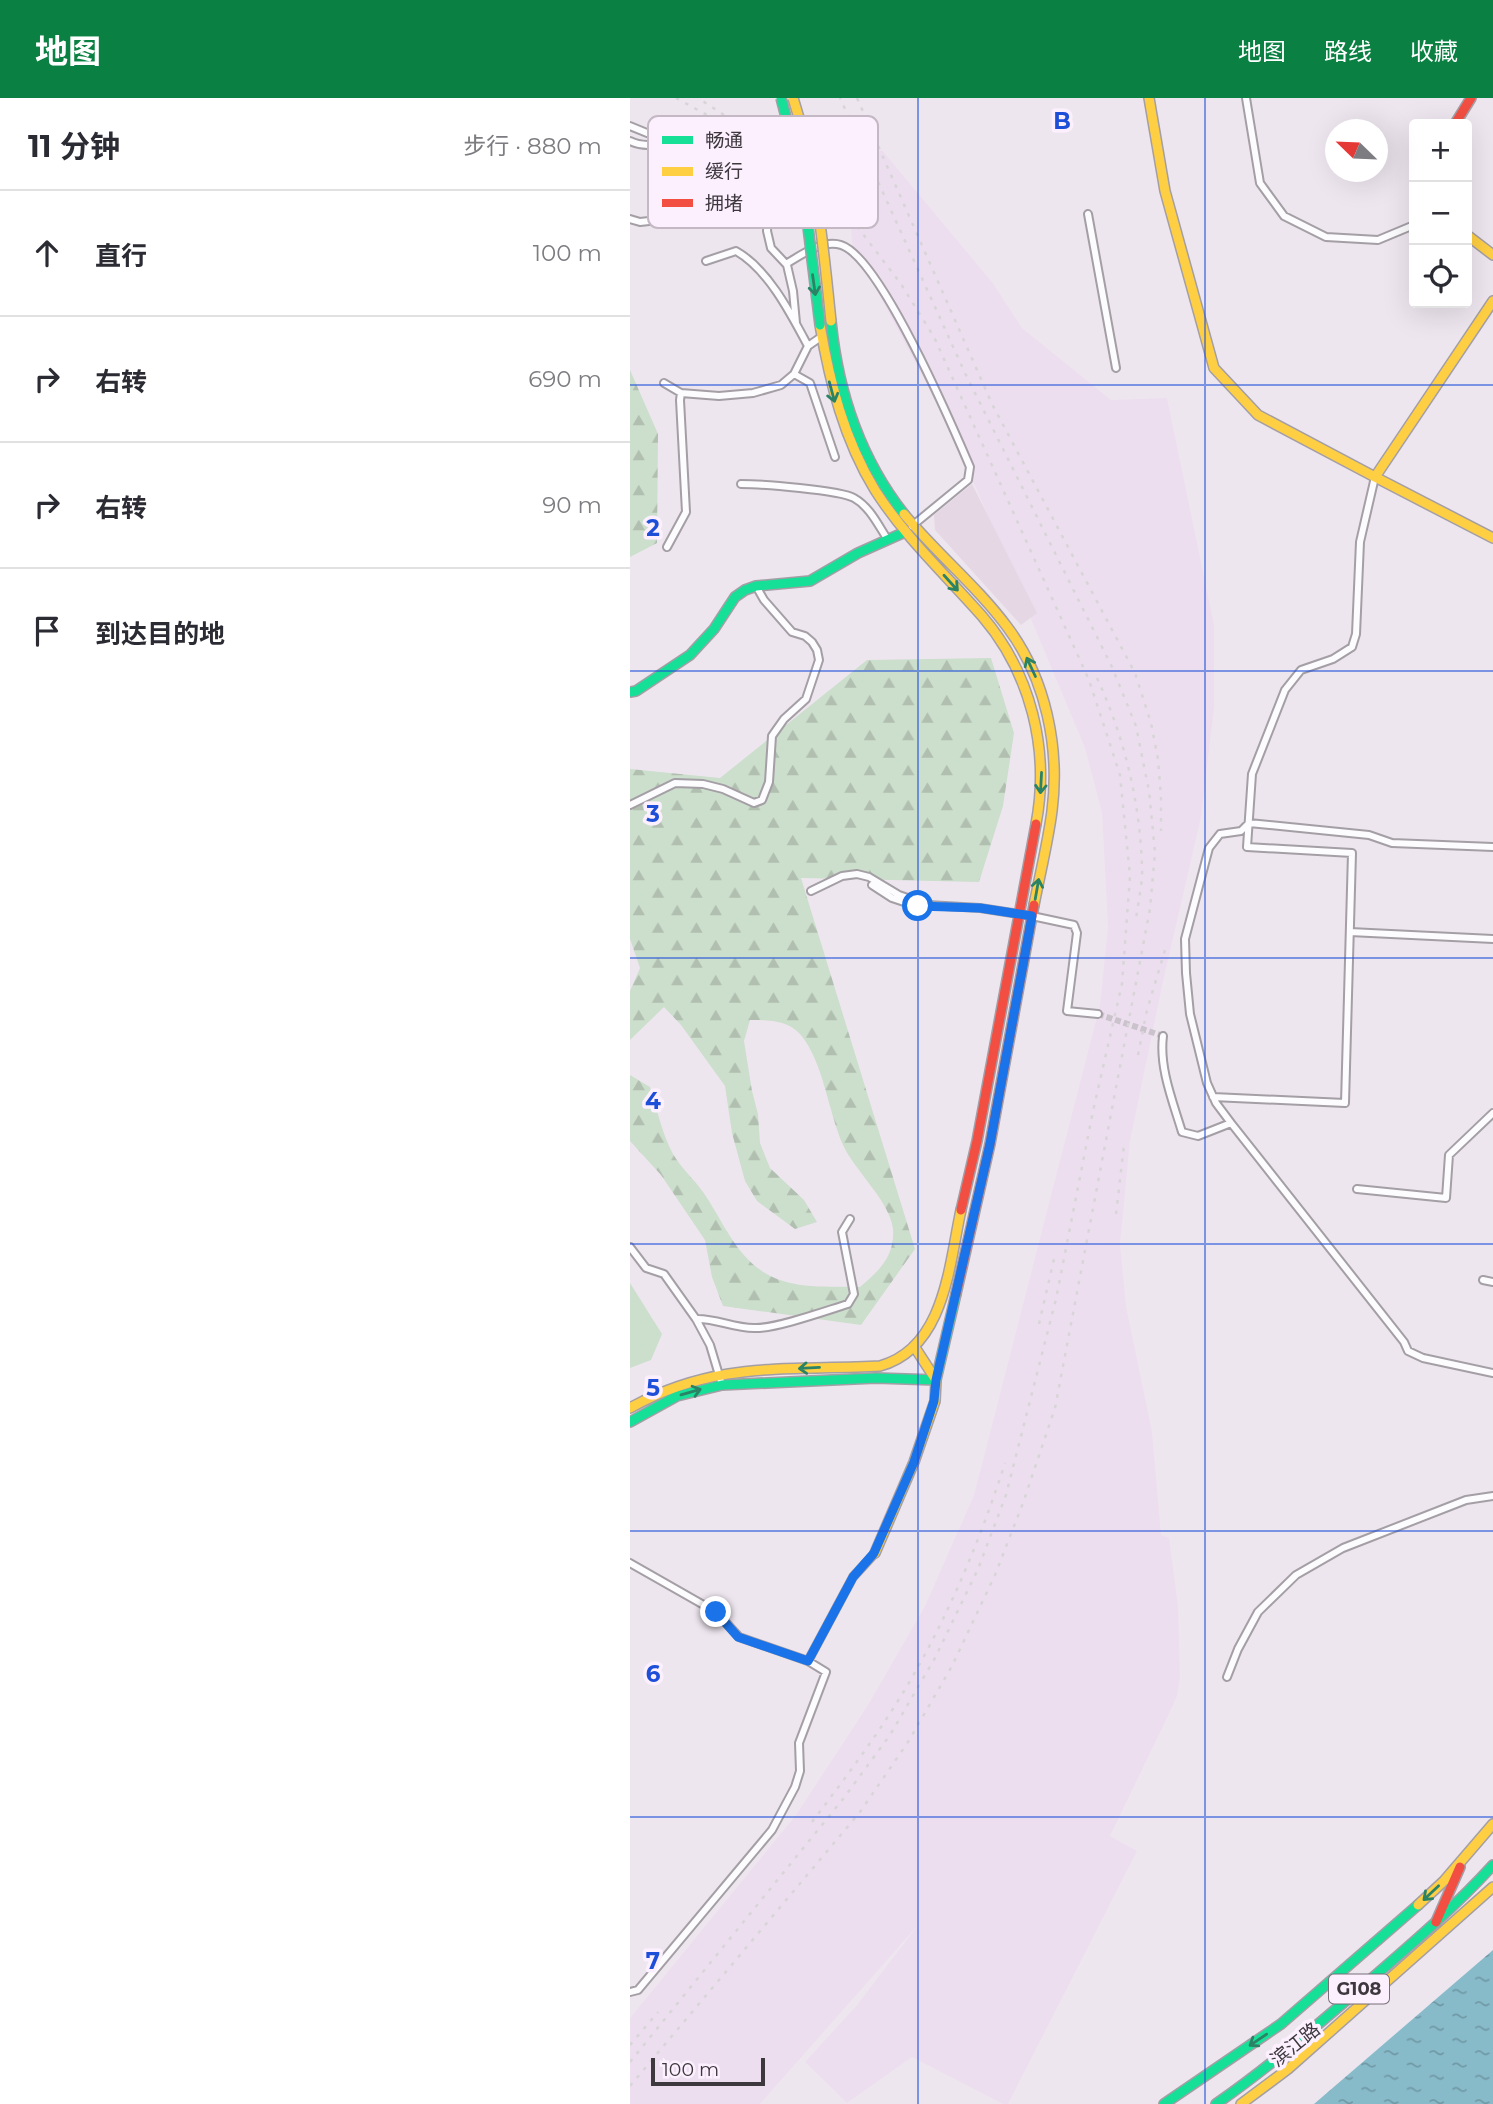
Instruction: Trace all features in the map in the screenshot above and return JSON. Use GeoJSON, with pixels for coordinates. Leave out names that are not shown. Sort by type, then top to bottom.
{"type":"FeatureCollection","features":[{"type":"Feature","properties":{"kind":"main road"},"geometry":{"type":"LineString","coordinates":[[781,98],[786,116]]}},
{"type":"Feature","properties":{"kind":"main road"},"geometry":{"type":"LineString","coordinates":[[793,98],[799,116]]}},
{"type":"Feature","properties":{"kind":"main road"},"geometry":{"type":"LineString","coordinates":[[1149,98],[1165,191],[1214,368],[1258,415],[1493,538]]}},
{"type":"Feature","properties":{"kind":"main road"},"geometry":{"type":"LineString","coordinates":[[1458,119],[1471,98]]}},
{"type":"Feature","properties":{"kind":"main road"},"geometry":{"type":"LineString","coordinates":[[630,1407],[675,1384],[718,1373],[881,1366],[898,1358],[928,1331],[938,1313],[977,1141],[1041,791],[1040,741],[1021,676],[998,636],[890,512],[864,470],[840,420],[829,383],[821,337],[809,228]]}},
{"type":"Feature","properties":{"kind":"main road"},"geometry":{"type":"LineString","coordinates":[[821,228],[838,378],[855,429],[872,466],[892,497],[914,525],[1009,628],[1033,671],[1045,704],[1052,739],[1054,792],[1032,916],[990,1144],[936,1380],[934,1401],[914,1462],[874,1553]]}},
{"type":"Feature","properties":{"kind":"main road"},"geometry":{"type":"LineString","coordinates":[[1472,239],[1493,255]]}},
{"type":"Feature","properties":{"kind":"main road"},"geometry":{"type":"LineString","coordinates":[[1375,477],[1493,301]]}},
{"type":"Feature","properties":{"kind":"main road"},"geometry":{"type":"LineString","coordinates":[[630,692],[636,691],[690,655],[714,629],[736,597],[745,590],[756,586],[810,581],[858,553],[905,532]]}},
{"type":"Feature","properties":{"kind":"main road"},"geometry":{"type":"LineString","coordinates":[[914,1346],[936,1380]]}},
{"type":"Feature","properties":{"kind":"main road"},"geometry":{"type":"LineString","coordinates":[[630,1422],[677,1396],[722,1385],[876,1378],[936,1380]]}},
{"type":"Feature","properties":{"kind":"main road"},"geometry":{"type":"LineString","coordinates":[[1164,2104],[1281,2024],[1386,1935],[1444,1881],[1493,1824]]}},
{"type":"Feature","properties":{"kind":"main road"},"geometry":{"type":"LineString","coordinates":[[1435,1922],[1465,1856]]}},
{"type":"Feature","properties":{"kind":"main road","name":"滨江路"},"geometry":{"type":"LineString","coordinates":[[1216,2104],[1296,2044],[1435,1922],[1493,1865]]}},
{"type":"Feature","properties":{"kind":"main road","name":"滨江路"},"geometry":{"type":"LineString","coordinates":[[1241,2104],[1288,2069],[1493,1887]]}},
{"type":"Feature","properties":{"kind":"street"},"geometry":{"type":"LineString","coordinates":[[1246,98],[1260,183],[1284,216],[1326,237],[1378,240],[1409,227]]}},
{"type":"Feature","properties":{"kind":"street"},"geometry":{"type":"LineString","coordinates":[[630,126],[648,133]]}},
{"type":"Feature","properties":{"kind":"street"},"geometry":{"type":"LineString","coordinates":[[630,141],[640,146],[648,145]]}},
{"type":"Feature","properties":{"kind":"street"},"geometry":{"type":"LineString","coordinates":[[1088,214],[1116,368]]}},
{"type":"Feature","properties":{"kind":"street"},"geometry":{"type":"LineString","coordinates":[[630,219],[648,221]]}},
{"type":"Feature","properties":{"kind":"street"},"geometry":{"type":"LineString","coordinates":[[767,228],[771,248],[786,264],[793,291],[796,323]]}},
{"type":"Feature","properties":{"kind":"street"},"geometry":{"type":"LineString","coordinates":[[786,264],[810,250],[837,243],[851,249],[875,278],[932,378],[970,467],[968,480],[905,532]]}},
{"type":"Feature","properties":{"kind":"street"},"geometry":{"type":"LineString","coordinates":[[706,261],[736,251],[750,259],[778,295],[808,345]]}},
{"type":"Feature","properties":{"kind":"street"},"geometry":{"type":"LineString","coordinates":[[664,383],[681,393],[719,396],[753,393],[781,385],[794,374],[808,345],[821,337]]}},
{"type":"Feature","properties":{"kind":"street"},"geometry":{"type":"LineString","coordinates":[[794,374],[810,383],[835,457]]}},
{"type":"Feature","properties":{"kind":"street"},"geometry":{"type":"LineString","coordinates":[[667,547],[687,512],[681,393]]}},
{"type":"Feature","properties":{"kind":"street"},"geometry":{"type":"LineString","coordinates":[[1213,1097],[1345,1103],[1352,853],[1247,848],[1252,774],[1285,690],[1301,670],[1333,659],[1352,647],[1356,634],[1360,542],[1375,477]]}},
{"type":"Feature","properties":{"kind":"street"},"geometry":{"type":"LineString","coordinates":[[741,484],[764,484],[852,496],[867,508],[888,540]]}},
{"type":"Feature","properties":{"kind":"street"},"geometry":{"type":"LineString","coordinates":[[630,805],[675,783],[703,784],[723,789],[754,803],[762,800],[769,782],[772,736],[784,719],[806,699],[819,660],[812,642],[805,636],[792,632],[764,600],[756,586]]}},
{"type":"Feature","properties":{"kind":"street"},"geometry":{"type":"LineString","coordinates":[[1249,823],[1369,835],[1392,843],[1493,847]]}},
{"type":"Feature","properties":{"kind":"street"},"geometry":{"type":"LineString","coordinates":[[1249,823],[1241,831],[1220,834],[1209,848],[1185,939],[1190,1014],[1213,1097],[1396,1331],[1408,1351],[1423,1358],[1493,1373]]}},
{"type":"Feature","properties":{"kind":"street"},"geometry":{"type":"LineString","coordinates":[[811,891],[842,876],[857,874],[869,877],[899,895],[934,905]]}},
{"type":"Feature","properties":{"kind":"street"},"geometry":{"type":"LineString","coordinates":[[872,885],[904,903],[918,906],[934,905],[1020,914],[1074,925],[1077,933],[1066,1011],[1098,1014]]}},
{"type":"Feature","properties":{"kind":"street"},"geometry":{"type":"LineString","coordinates":[[1350,932],[1493,939]]}},
{"type":"Feature","properties":{"kind":"street"},"geometry":{"type":"LineString","coordinates":[[1163,1036],[1163,1064],[1182,1132],[1198,1136],[1231,1123]]}},
{"type":"Feature","properties":{"kind":"street"},"geometry":{"type":"LineString","coordinates":[[1357,1189],[1446,1198],[1449,1155],[1493,1113]]}},
{"type":"Feature","properties":{"kind":"street"},"geometry":{"type":"LineString","coordinates":[[696,1320],[708,1319],[737,1328],[760,1329],[848,1304],[854,1294],[842,1232],[850,1219]]}},
{"type":"Feature","properties":{"kind":"street"},"geometry":{"type":"LineString","coordinates":[[630,1247],[646,1268],[664,1274],[696,1320],[710,1345],[722,1385]]}},
{"type":"Feature","properties":{"kind":"street"},"geometry":{"type":"LineString","coordinates":[[1483,1280],[1493,1282]]}},
{"type":"Feature","properties":{"kind":"street"},"geometry":{"type":"LineString","coordinates":[[1227,1676],[1258,1612],[1296,1575],[1343,1548],[1466,1500],[1493,1496]]}},
{"type":"Feature","properties":{"kind":"street"},"geometry":{"type":"LineString","coordinates":[[808,1661],[853,1577],[874,1553]]}},
{"type":"Feature","properties":{"kind":"street"},"geometry":{"type":"LineString","coordinates":[[630,1563],[716,1612],[738,1637],[808,1661],[826,1672],[800,1743],[800,1771],[772,1830],[638,1990],[630,1992]]}},
{"type":"Feature","properties":{"kind":"shaded area"},"geometry":{"type":"Polygon","coordinates":[[[882,150],[992,282],[1022,328],[1111,400],[1167,398],[1214,625],[1214,708],[1201,817],[1130,1141],[1120,1244],[1126,1306],[1152,1432],[1161,1535],[1169,1538],[1178,1606],[1180,1677],[1177,1696],[1110,1836],[1137,1851],[1008,2104],[1003,2104],[912,2057],[847,2103],[805,2062],[857,2005],[918,1925],[760,2104],[630,2104],[630,2018],[796,1815],[868,1705],[925,1606],[974,1495],[1100,1005],[1108,927],[1102,813],[1085,748],[977,490],[935,400],[852,243],[851,228],[878,228],[878,152],[882,150]]]}},
{"type":"Feature","properties":{"kind":"shaded area"},"geometry":{"type":"Polygon","coordinates":[[[972,484],[1037,613],[1021,625],[935,530],[934,515],[972,484]]]}},
{"type":"Feature","properties":{"kind":"green space"},"geometry":{"type":"Polygon","coordinates":[[[630,370],[658,434],[657,543],[630,557],[630,370]]]}},
{"type":"Feature","properties":{"kind":"green space"},"geometry":{"type":"Polygon","coordinates":[[[991,658],[1014,733],[1003,806],[979,882],[801,878],[915,1249],[861,1325],[723,1306],[712,1277],[705,1240],[661,1175],[630,1141],[630,1075],[650,1087],[673,1154],[703,1192],[737,1247],[765,1273],[799,1285],[860,1287],[879,1269],[888,1255],[893,1229],[886,1208],[844,1147],[815,1059],[795,1029],[777,1022],[750,1020],[744,1041],[758,1114],[760,1143],[770,1168],[804,1200],[817,1222],[795,1229],[757,1201],[745,1181],[732,1133],[725,1086],[681,1025],[664,1007],[630,1040],[630,991],[640,968],[630,939],[630,769],[720,778],[867,660],[991,658]]]}},
{"type":"Feature","properties":{"kind":"green space"},"geometry":{"type":"Polygon","coordinates":[[[630,1283],[662,1334],[651,1360],[630,1368],[630,1283]]]}},
{"type":"Feature","properties":{"kind":"water"},"geometry":{"type":"Polygon","coordinates":[[[1493,1950],[1493,2104],[1314,2104],[1493,1950]]]}},
{"type":"Feature","properties":{"kind":"tunnel"},"geometry":{"type":"LineString","coordinates":[[1098,1014],[1163,1036]]}},
{"type":"Feature","properties":{"kind":"railway"},"geometry":{"type":"LineString","coordinates":[[676,98],[709,116]]}},
{"type":"Feature","properties":{"kind":"railway"},"geometry":{"type":"LineString","coordinates":[[698,98],[726,116]]}},
{"type":"Feature","properties":{"kind":"railway"},"geometry":{"type":"LineString","coordinates":[[840,98],[848,116]]}},
{"type":"Feature","properties":{"kind":"railway"},"geometry":{"type":"LineString","coordinates":[[857,98],[865,116]]}},
{"type":"Feature","properties":{"kind":"railway"},"geometry":{"type":"LineString","coordinates":[[878,146],[992,404],[1135,673],[1151,723],[1158,759],[1161,831]]}},
{"type":"Feature","properties":{"kind":"railway"},"geometry":{"type":"LineString","coordinates":[[630,2086],[860,1812],[908,1742],[952,1666],[995,1575],[1055,1408],[1150,909],[1155,852],[1149,791],[1136,726],[1112,667],[965,373],[878,182]]}},
{"type":"Feature","properties":{"kind":"railway"},"geometry":{"type":"LineString","coordinates":[[630,2062],[843,1799],[890,1735],[935,1658],[978,1569],[1006,1495],[1056,1299],[1093,1111],[1122,984],[1130,876],[1120,775],[1089,680],[934,337],[901,284],[858,228]]}},
{"type":"Feature","properties":{"kind":"railway"},"geometry":{"type":"LineString","coordinates":[[1097,678],[1123,746],[1138,818],[1142,872],[1136,919]]}},
{"type":"Feature","properties":{"kind":"railway"},"geometry":{"type":"LineString","coordinates":[[1138,1055],[1147,1010],[1165,950]]}},
{"type":"Feature","properties":{"kind":"railway"},"geometry":{"type":"LineString","coordinates":[[1116,1214],[1124,1145]]}},
{"type":"Feature","properties":{"kind":"railway"},"geometry":{"type":"LineString","coordinates":[[1039,1324],[1054,1259]]}},
{"type":"Feature","properties":{"kind":"railway"},"geometry":{"type":"LineString","coordinates":[[812,1822],[880,1728],[917,1669],[972,1553],[1005,1463]]}},
{"type":"Feature","properties":{"kind":"railway"},"geometry":{"type":"LineString","coordinates":[[630,2045],[658,2012]]}},
{"type":"Feature","properties":{"kind":"traffic: fast"},"geometry":{"type":"LineString","coordinates":[[781,98],[786,116]]}},
{"type":"Feature","properties":{"kind":"traffic: fast"},"geometry":{"type":"LineString","coordinates":[[808,228],[820,325]]}},
{"type":"Feature","properties":{"kind":"traffic: fast"},"geometry":{"type":"LineString","coordinates":[[831,321],[839,373],[863,447],[904,514]]}},
{"type":"Feature","properties":{"kind":"traffic: fast"},"geometry":{"type":"LineString","coordinates":[[630,692],[636,691],[690,655],[714,629],[735,597],[745,590],[756,586],[810,581],[858,553],[905,532]]}},
{"type":"Feature","properties":{"kind":"traffic: fast"},"geometry":{"type":"LineString","coordinates":[[630,1422],[677,1396],[722,1385],[876,1378],[936,1380],[956,1294]]}},
{"type":"Feature","properties":{"kind":"traffic: fast"},"geometry":{"type":"LineString","coordinates":[[1216,2104],[1273,2062],[1363,1986],[1446,1912],[1493,1865]]}},
{"type":"Feature","properties":{"kind":"traffic: fast"},"geometry":{"type":"LineString","coordinates":[[1164,2104],[1281,2024],[1418,1905]]}},
{"type":"Feature","properties":{"kind":"traffic: slow"},"geometry":{"type":"LineString","coordinates":[[793,98],[798,116]]}},
{"type":"Feature","properties":{"kind":"traffic: slow"},"geometry":{"type":"LineString","coordinates":[[1149,98],[1165,191],[1214,368],[1258,415],[1375,477]]}},
{"type":"Feature","properties":{"kind":"traffic: slow"},"geometry":{"type":"LineString","coordinates":[[821,228],[831,321]]}},
{"type":"Feature","properties":{"kind":"traffic: slow"},"geometry":{"type":"LineString","coordinates":[[1472,239],[1493,255]]}},
{"type":"Feature","properties":{"kind":"traffic: slow"},"geometry":{"type":"LineString","coordinates":[[1493,301],[1375,477],[1493,538]]}},
{"type":"Feature","properties":{"kind":"traffic: slow"},"geometry":{"type":"LineString","coordinates":[[820,325],[840,410],[864,471],[912,539],[999,638],[1024,687],[1038,741],[1040,796],[1036,824]]}},
{"type":"Feature","properties":{"kind":"traffic: slow"},"geometry":{"type":"LineString","coordinates":[[904,514],[1008,628],[1032,669],[1041,692],[1052,739],[1054,787],[1034,905]]}},
{"type":"Feature","properties":{"kind":"traffic: slow"},"geometry":{"type":"LineString","coordinates":[[630,1408],[692,1382],[722,1375],[783,1369],[880,1366],[902,1356],[918,1342],[931,1323],[940,1302],[961,1210]]}},
{"type":"Feature","properties":{"kind":"traffic: slow"},"geometry":{"type":"LineString","coordinates":[[875,1553],[914,1462],[935,1401],[936,1380],[914,1346]]}},
{"type":"Feature","properties":{"kind":"traffic: slow"},"geometry":{"type":"LineString","coordinates":[[1418,1905],[1444,1881],[1493,1824]]}},
{"type":"Feature","properties":{"kind":"traffic: slow"},"geometry":{"type":"LineString","coordinates":[[1241,2104],[1288,2069],[1493,1887]]}},
{"type":"Feature","properties":{"kind":"traffic: jam"},"geometry":{"type":"LineString","coordinates":[[1458,119],[1471,98]]}},
{"type":"Feature","properties":{"kind":"traffic: jam"},"geometry":{"type":"LineString","coordinates":[[961,1210],[977,1141],[1036,824]]}},
{"type":"Feature","properties":{"kind":"traffic: jam"},"geometry":{"type":"LineString","coordinates":[[956,1294],[990,1144],[1034,905]]}},
{"type":"Feature","properties":{"kind":"traffic: jam"},"geometry":{"type":"LineString","coordinates":[[1436,1922],[1460,1867]]}},
{"type":"Feature","properties":{"kind":"route"},"geometry":{"type":"LineString","coordinates":[[716,1612],[738,1637],[808,1661],[853,1577],[874,1553],[914,1462],[934,1401],[936,1380],[990,1144],[1032,916],[980,908],[918,906]]}}]}
